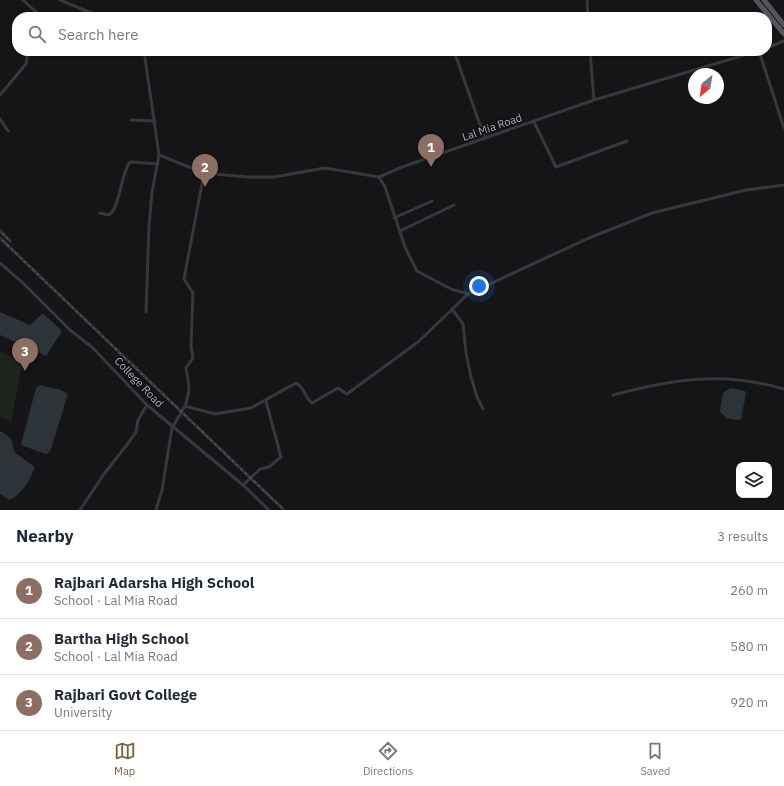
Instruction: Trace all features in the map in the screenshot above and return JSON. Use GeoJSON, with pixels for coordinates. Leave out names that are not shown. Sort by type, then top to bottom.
{"type":"FeatureCollection","features":[{"type":"Feature","properties":{"kind":"main road"},"geometry":{"type":"LineString","coordinates":[[756,0],[766,12]]}},
{"type":"Feature","properties":{"kind":"main road"},"geometry":{"type":"LineString","coordinates":[[764,0],[784,26]]}},
{"type":"Feature","properties":{"kind":"main road"},"geometry":{"type":"LineString","coordinates":[[772,19],[784,34]]}},
{"type":"Feature","properties":{"kind":"street"},"geometry":{"type":"LineString","coordinates":[[23,0],[36,12]]}},
{"type":"Feature","properties":{"kind":"street"},"geometry":{"type":"LineString","coordinates":[[60,0],[89,12]]}},
{"type":"Feature","properties":{"kind":"street"},"geometry":{"type":"LineString","coordinates":[[587,0],[588,12]]}},
{"type":"Feature","properties":{"kind":"street"},"geometry":{"type":"LineString","coordinates":[[772,46],[784,41]]}},
{"type":"Feature","properties":{"kind":"street"},"geometry":{"type":"LineString","coordinates":[[0,96],[26,64],[27,56]]}},
{"type":"Feature","properties":{"kind":"street"},"geometry":{"type":"LineString","coordinates":[[145,56],[159,155],[152,192],[149,226],[146,312]]}},
{"type":"Feature","properties":{"kind":"street"},"geometry":{"type":"LineString","coordinates":[[456,56],[485,139]]}},
{"type":"Feature","properties":{"kind":"street"},"geometry":{"type":"LineString","coordinates":[[590,56],[594,100]]}},
{"type":"Feature","properties":{"kind":"street","name":"Lal Mia Road"},"geometry":{"type":"LineString","coordinates":[[379,177],[402,167],[594,100],[741,56]]}},
{"type":"Feature","properties":{"kind":"street"},"geometry":{"type":"LineString","coordinates":[[760,56],[784,128]]}},
{"type":"Feature","properties":{"kind":"street"},"geometry":{"type":"LineString","coordinates":[[0,119],[8,131]]}},
{"type":"Feature","properties":{"kind":"street"},"geometry":{"type":"LineString","coordinates":[[131,120],[155,121]]}},
{"type":"Feature","properties":{"kind":"street"},"geometry":{"type":"LineString","coordinates":[[534,122],[556,167],[627,141]]}},
{"type":"Feature","properties":{"kind":"street"},"geometry":{"type":"LineString","coordinates":[[159,155],[204,173],[247,177],[274,177],[325,168],[379,177],[385,187],[394,218],[413,265],[417,271],[451,289],[463,294],[468,294]]}},
{"type":"Feature","properties":{"kind":"street"},"geometry":{"type":"LineString","coordinates":[[100,213],[109,215],[115,210],[122,178],[129,163],[158,164]]}},
{"type":"Feature","properties":{"kind":"street"},"geometry":{"type":"LineString","coordinates":[[156,510],[162,490],[172,428],[185,406],[190,386],[186,368],[193,358],[191,346],[193,293],[184,279],[204,173]]}},
{"type":"Feature","properties":{"kind":"street"},"geometry":{"type":"LineString","coordinates":[[185,406],[215,414],[251,408],[296,383],[300,385],[312,403],[338,388],[345,393],[350,392],[418,342],[468,294],[589,238],[652,213],[746,190],[784,185]]}},
{"type":"Feature","properties":{"kind":"street"},"geometry":{"type":"LineString","coordinates":[[394,218],[432,201]]}},
{"type":"Feature","properties":{"kind":"street"},"geometry":{"type":"LineString","coordinates":[[400,231],[454,205]]}},
{"type":"Feature","properties":{"kind":"street","name":"College Road"},"geometry":{"type":"LineString","coordinates":[[0,263],[23,283],[70,330],[93,348],[147,405],[172,428],[243,485],[269,510]]}},
{"type":"Feature","properties":{"kind":"street"},"geometry":{"type":"LineString","coordinates":[[452,309],[464,324],[466,353],[471,377],[477,397],[483,409]]}},
{"type":"Feature","properties":{"kind":"street"},"geometry":{"type":"LineString","coordinates":[[614,395],[656,383],[715,378],[757,381],[784,389]]}},
{"type":"Feature","properties":{"kind":"street"},"geometry":{"type":"LineString","coordinates":[[243,485],[260,469],[269,467],[281,457],[266,401]]}},
{"type":"Feature","properties":{"kind":"street"},"geometry":{"type":"LineString","coordinates":[[80,510],[104,474],[136,432],[138,420],[147,405]]}},
{"type":"Feature","properties":{"kind":"shaded area"},"geometry":{"type":"Polygon","coordinates":[[[0,312],[30,325],[43,313],[62,331],[46,356],[0,335],[0,312]]]}},
{"type":"Feature","properties":{"kind":"shaded area"},"geometry":{"type":"Polygon","coordinates":[[[0,351],[22,363],[11,422],[0,416],[0,351]]]}},
{"type":"Feature","properties":{"kind":"shaded area"},"geometry":{"type":"Polygon","coordinates":[[[40,385],[61,390],[68,394],[50,452],[46,454],[21,445],[36,388],[40,385]]]}},
{"type":"Feature","properties":{"kind":"shaded area"},"geometry":{"type":"Polygon","coordinates":[[[730,388],[745,391],[746,394],[741,419],[738,420],[726,418],[720,411],[723,393],[730,388]]]}},
{"type":"Feature","properties":{"kind":"shaded area"},"geometry":{"type":"Polygon","coordinates":[[[0,431],[11,439],[14,452],[35,467],[22,491],[9,500],[0,494],[0,431]]]}},
{"type":"Feature","properties":{"kind":"railway"},"geometry":{"type":"LineString","coordinates":[[0,231],[10,241]]}},
{"type":"Feature","properties":{"kind":"railway"},"geometry":{"type":"LineString","coordinates":[[0,238],[284,510]]}},
{"type":"Feature","properties":{"kind":"place","name":"Rajbari Adarsha High School"},"geometry":{"type":"Point","coordinates":[431,167]}},
{"type":"Feature","properties":{"kind":"place","name":"Bartha High School"},"geometry":{"type":"Point","coordinates":[205,187]}},
{"type":"Feature","properties":{"kind":"place","name":"Rajbari Govt College"},"geometry":{"type":"Point","coordinates":[25,371]}}]}
